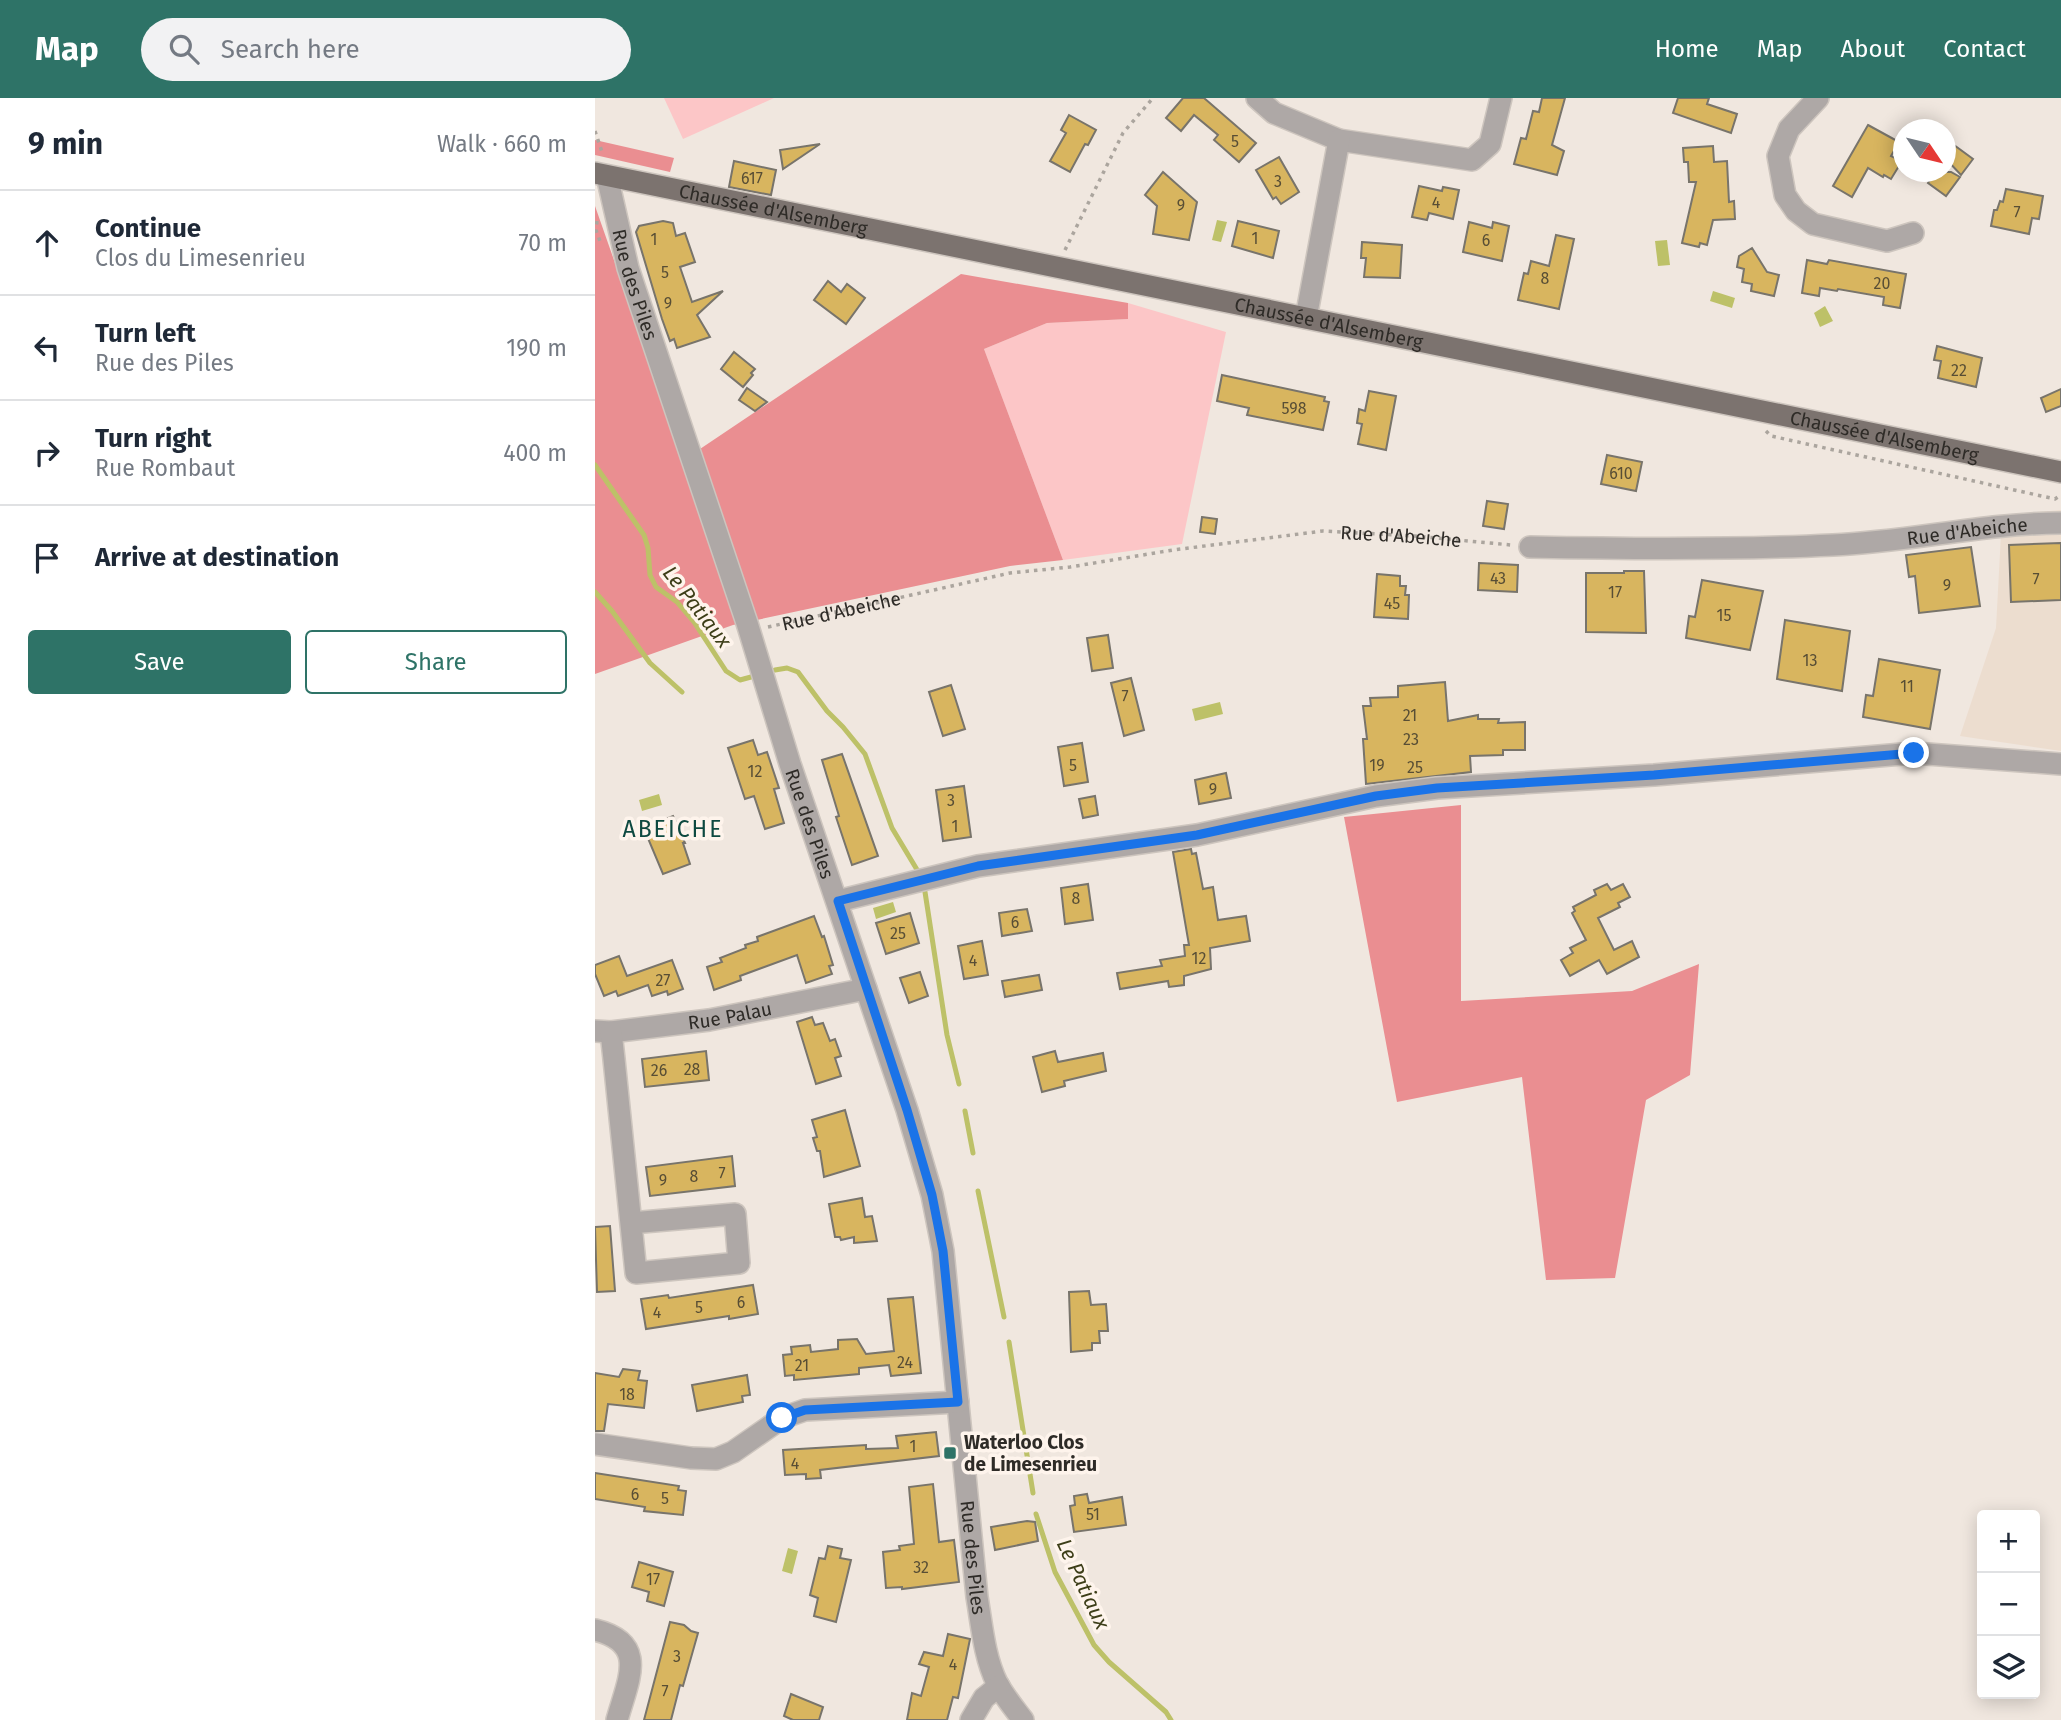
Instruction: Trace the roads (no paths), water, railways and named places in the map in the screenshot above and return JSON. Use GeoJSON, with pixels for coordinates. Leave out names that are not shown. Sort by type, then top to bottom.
{"type":"FeatureCollection","features":[{"type":"Feature","properties":{"kind":"main road","name":"Chaussée d'Alsemberg"},"geometry":{"type":"LineString","coordinates":[[601,175],[2061,472]]}},
{"type":"Feature","properties":{"kind":"street"},"geometry":{"type":"LineString","coordinates":[[1257,98],[1274,113],[1339,140],[1472,160],[1490,144],[1501,98]]}},
{"type":"Feature","properties":{"kind":"street"},"geometry":{"type":"LineString","coordinates":[[1818,98],[1789,130],[1778,156],[1785,195],[1796,211],[1813,224],[1887,241],[1913,233]]}},
{"type":"Feature","properties":{"kind":"street"},"geometry":{"type":"LineString","coordinates":[[1306,318],[1339,140]]}},
{"type":"Feature","properties":{"kind":"street","name":"Rue des Piles"},"geometry":{"type":"LineString","coordinates":[[601,175],[628,268],[749,631],[790,764],[907,1110],[932,1195],[943,1251],[977,1597],[989,1665],[999,1686],[1023,1720]]}},
{"type":"Feature","properties":{"kind":"street","name":"Rue d'Abeiche"},"geometry":{"type":"LineString","coordinates":[[1530,547],[1627,549],[1835,545],[2038,523],[2061,523]]}},
{"type":"Feature","properties":{"kind":"street"},"geometry":{"type":"LineString","coordinates":[[838,901],[978,866],[1197,835],[1376,796],[1437,788],[1654,775],[1914,753],[2061,764]]}},
{"type":"Feature","properties":{"kind":"street","name":"Rue Palau"},"geometry":{"type":"LineString","coordinates":[[603,1031],[709,1020],[866,989]]}},
{"type":"Feature","properties":{"kind":"street"},"geometry":{"type":"LineString","coordinates":[[603,1031],[636,1273],[739,1263],[736,1214],[631,1223]]}},
{"type":"Feature","properties":{"kind":"street"},"geometry":{"type":"LineString","coordinates":[[595,1444],[716,1459],[733,1452],[782,1418],[805,1410],[958,1402]]}},
{"type":"Feature","properties":{"kind":"street"},"geometry":{"type":"LineString","coordinates":[[595,1630],[614,1635],[627,1647],[631,1668],[617,1720]]}},
{"type":"Feature","properties":{"kind":"street"},"geometry":{"type":"LineString","coordinates":[[971,1720],[984,1698],[999,1686]]}},
{"type":"Feature","properties":{"kind":"waterway","name":"Le Patiaux"},"geometry":{"type":"LineString","coordinates":[[595,465],[644,535],[650,575],[656,587],[677,602],[694,622],[726,671],[740,680],[751,677]]}},
{"type":"Feature","properties":{"kind":"waterway"},"geometry":{"type":"LineString","coordinates":[[595,592],[650,663],[682,692]]}},
{"type":"Feature","properties":{"kind":"waterway","name":"Le Patiaux"},"geometry":{"type":"LineString","coordinates":[[775,670],[787,668],[798,672],[827,711],[865,754],[892,828],[919,873]]}},
{"type":"Feature","properties":{"kind":"waterway","name":"Le Patiaux"},"geometry":{"type":"LineString","coordinates":[[925,892],[947,1035],[959,1084]]}},
{"type":"Feature","properties":{"kind":"waterway","name":"Le Patiaux"},"geometry":{"type":"LineString","coordinates":[[965,1111],[973,1153]]}},
{"type":"Feature","properties":{"kind":"waterway","name":"Le Patiaux"},"geometry":{"type":"LineString","coordinates":[[978,1191],[1004,1317]]}},
{"type":"Feature","properties":{"kind":"waterway","name":"Le Patiaux"},"geometry":{"type":"LineString","coordinates":[[1009,1342],[1033,1493]]}},
{"type":"Feature","properties":{"kind":"waterway","name":"Le Patiaux"},"geometry":{"type":"LineString","coordinates":[[1036,1514],[1055,1572],[1094,1645],[1109,1662],[1166,1712],[1171,1720]]}},
{"type":"Feature","properties":{"kind":"place","name":"Waterloo Clos de Limesenrieu"},"geometry":{"type":"Point","coordinates":[950,1453]}},
{"type":"Feature","properties":{"kind":"district","name":"ABEICHE"},"geometry":{"type":"Point","coordinates":[673,829]}}]}
